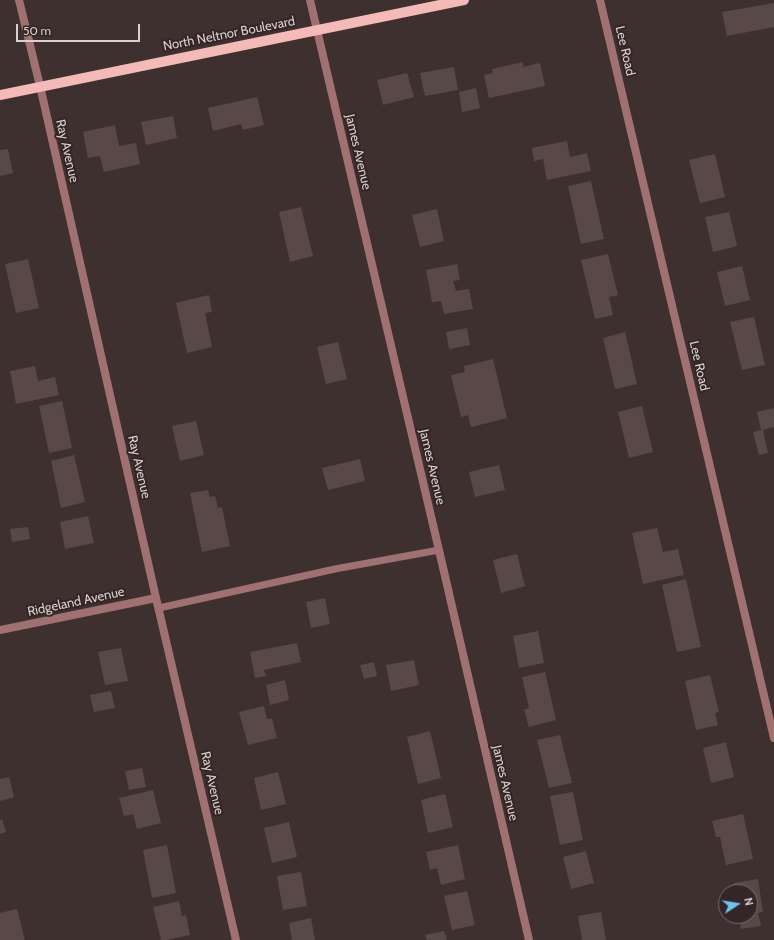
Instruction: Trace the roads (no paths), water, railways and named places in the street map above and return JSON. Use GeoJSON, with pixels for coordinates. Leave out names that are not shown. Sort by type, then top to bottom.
{"type":"FeatureCollection","features":[{"type":"Feature","properties":{"kind":"main road","name":"North Neltnor Boulevard"},"geometry":{"type":"LineString","coordinates":[[0,95],[464,0]]}},
{"type":"Feature","properties":{"kind":"street","name":"Ray Avenue"},"geometry":{"type":"LineString","coordinates":[[18,0],[40,86],[156,598],[236,940]]}},
{"type":"Feature","properties":{"kind":"street","name":"James Avenue"},"geometry":{"type":"LineString","coordinates":[[310,0],[529,940]]}},
{"type":"Feature","properties":{"kind":"street","name":"Lee Road"},"geometry":{"type":"LineString","coordinates":[[600,0],[774,738]]}},
{"type":"Feature","properties":{"kind":"street","name":"Ridgeland Avenue"},"geometry":{"type":"LineString","coordinates":[[0,630],[156,598]]}},
{"type":"Feature","properties":{"kind":"lane"},"geometry":{"type":"LineString","coordinates":[[159,608],[335,569],[439,550]]}}]}
